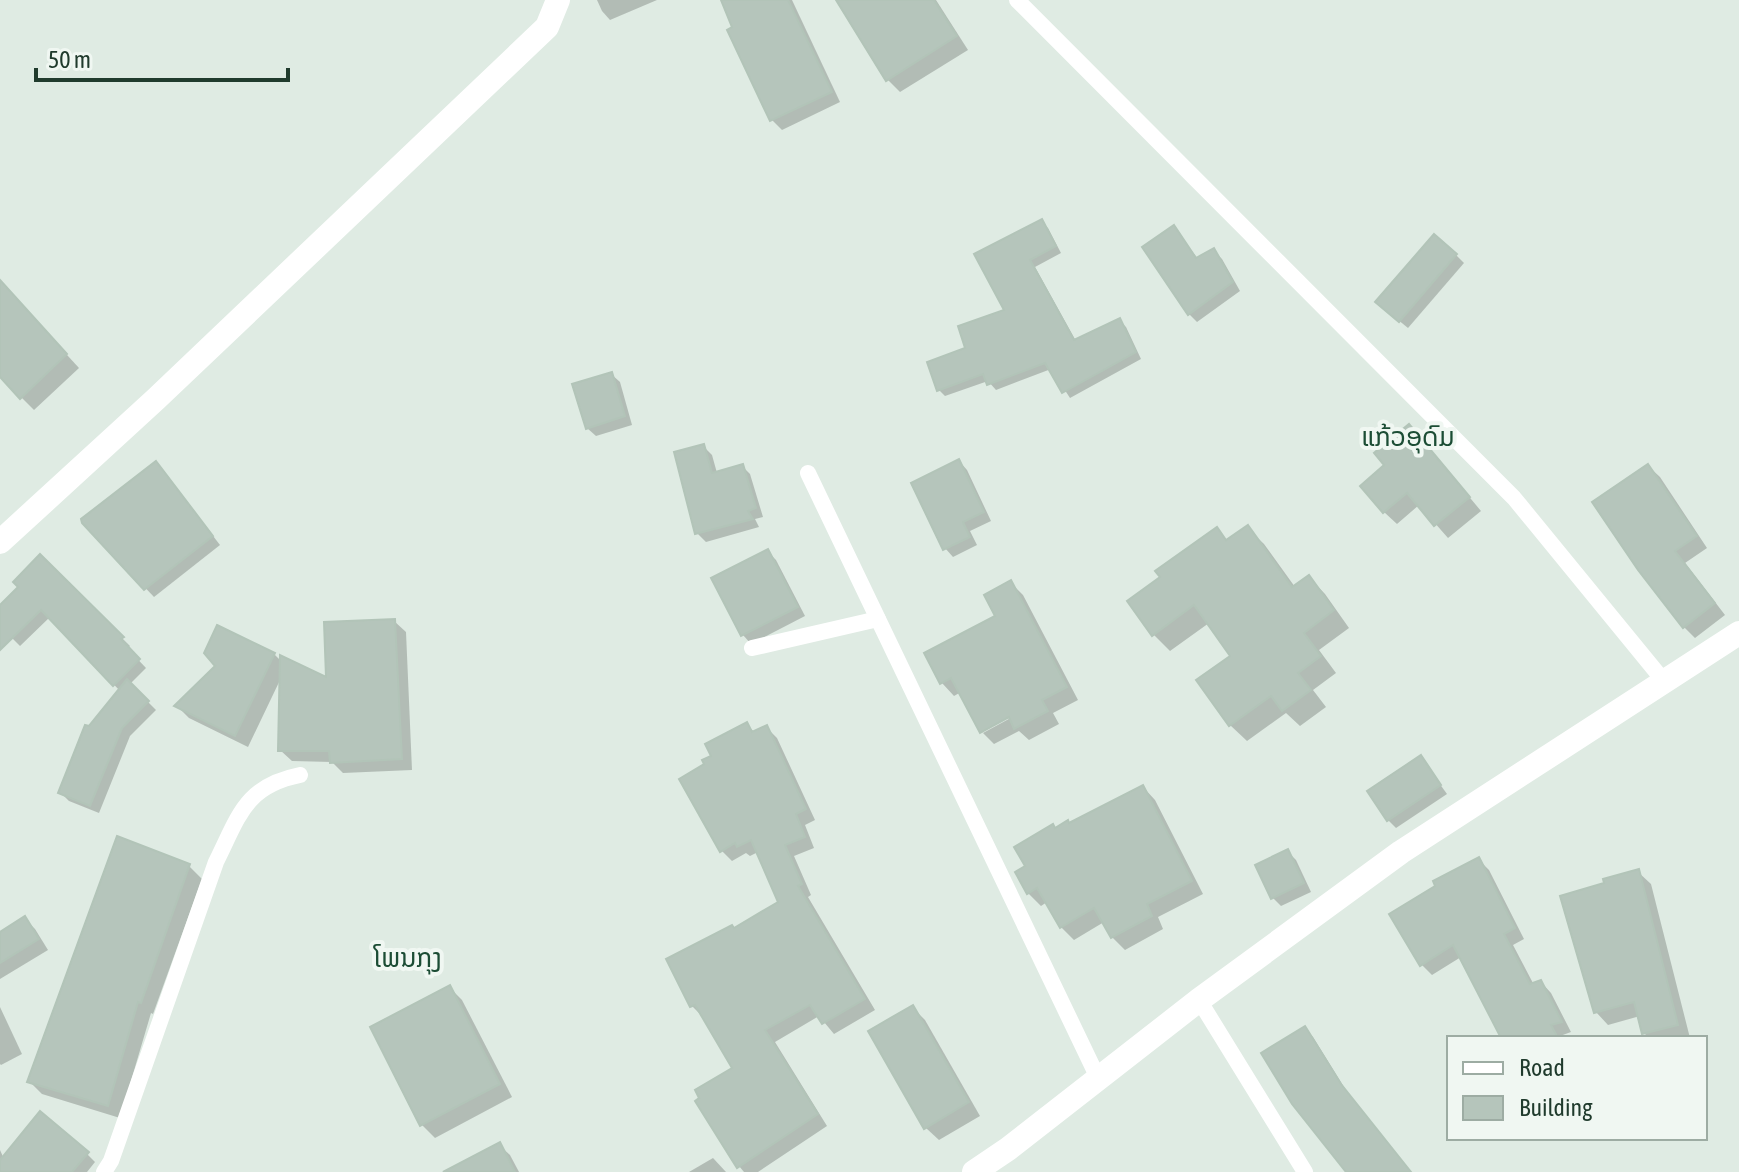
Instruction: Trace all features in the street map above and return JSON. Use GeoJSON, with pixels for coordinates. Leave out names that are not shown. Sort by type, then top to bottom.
{"type":"FeatureCollection","features":[{"type":"Feature","properties":{"kind":"street"},"geometry":{"type":"LineString","coordinates":[[0,542],[156,399],[547,27],[558,0]]}},
{"type":"Feature","properties":{"kind":"street"},"geometry":{"type":"LineString","coordinates":[[974,1172],[1012,1161],[1098,1078],[1401,852],[1739,633]]}},
{"type":"Feature","properties":{"kind":"lane"},"geometry":{"type":"LineString","coordinates":[[1017,0],[1514,498],[1663,680]]}},
{"type":"Feature","properties":{"kind":"lane"},"geometry":{"type":"LineString","coordinates":[[808,473],[1098,1078]]}},
{"type":"Feature","properties":{"kind":"lane"},"geometry":{"type":"LineString","coordinates":[[752,648],[878,619]]}},
{"type":"Feature","properties":{"kind":"lane"},"geometry":{"type":"LineString","coordinates":[[104,1172],[111,1161],[216,862],[239,814],[256,792],[268,784],[300,775]]}},
{"type":"Feature","properties":{"kind":"lane"},"geometry":{"type":"LineString","coordinates":[[1199,1000],[1305,1172]]}},
{"type":"Feature","properties":{"kind":"building"},"geometry":{"type":"Polygon","coordinates":[[[721,0],[788,0],[832,92],[770,121],[727,30],[732,27],[721,0]]]}},
{"type":"Feature","properties":{"kind":"building"},"geometry":{"type":"Polygon","coordinates":[[[836,0],[934,0],[957,36],[886,81],[836,0]]]}},
{"type":"Feature","properties":{"kind":"building"},"geometry":{"type":"Polygon","coordinates":[[[1042,219],[1056,246],[1030,260],[1074,340],[1120,318],[1136,352],[1062,393],[1045,363],[987,385],[983,374],[937,391],[927,362],[965,348],[958,326],[1004,310],[974,254],[1042,219]]]}},
{"type":"Feature","properties":{"kind":"building"},"geometry":{"type":"Polygon","coordinates":[[[1174,225],[1196,258],[1214,248],[1233,282],[1188,315],[1142,247],[1174,225]]]}},
{"type":"Feature","properties":{"kind":"building"},"geometry":{"type":"Polygon","coordinates":[[[1434,234],[1457,254],[1399,322],[1375,302],[1434,234]]]}},
{"type":"Feature","properties":{"kind":"building"},"geometry":{"type":"Polygon","coordinates":[[[0,280],[67,354],[20,399],[0,377],[0,280]]]}},
{"type":"Feature","properties":{"kind":"building"},"geometry":{"type":"Polygon","coordinates":[[[612,372],[625,416],[586,429],[572,384],[612,372]]]}},
{"type":"Feature","properties":{"kind":"building"},"geometry":{"type":"Polygon","coordinates":[[[1409,424],[1470,497],[1434,526],[1407,493],[1383,513],[1360,486],[1384,465],[1374,453],[1409,424]]]}},
{"type":"Feature","properties":{"kind":"building"},"geometry":{"type":"Polygon","coordinates":[[[704,444],[712,473],[743,464],[756,508],[748,511],[753,519],[695,534],[674,452],[704,444]]]}},
{"type":"Feature","properties":{"kind":"building"},"geometry":{"type":"Polygon","coordinates":[[[959,459],[984,512],[963,522],[970,537],[943,550],[911,483],[959,459]]]}},
{"type":"Feature","properties":{"kind":"building"},"geometry":{"type":"Polygon","coordinates":[[[156,461],[213,536],[144,590],[81,519],[156,461]]]}},
{"type":"Feature","properties":{"kind":"building"},"geometry":{"type":"Polygon","coordinates":[[[1648,464],[1697,536],[1675,551],[1715,603],[1683,628],[1638,570],[1592,502],[1648,464]]]}},
{"type":"Feature","properties":{"kind":"building"},"geometry":{"type":"Polygon","coordinates":[[[1248,525],[1292,587],[1309,575],[1334,610],[1304,633],[1321,656],[1298,673],[1311,690],[1282,711],[1271,696],[1229,726],[1196,680],[1230,656],[1194,605],[1152,636],[1127,601],[1160,577],[1155,571],[1217,527],[1226,540],[1248,525]]]}},
{"type":"Feature","properties":{"kind":"building"},"geometry":{"type":"Polygon","coordinates":[[[768,549],[798,607],[741,636],[711,578],[768,549]]]}},
{"type":"Feature","properties":{"kind":"building"},"geometry":{"type":"Polygon","coordinates":[[[40,554],[124,637],[121,639],[140,659],[113,686],[41,610],[0,650],[0,605],[18,587],[13,582],[40,554]]]}},
{"type":"Feature","properties":{"kind":"building"},"geometry":{"type":"Polygon","coordinates":[[[1011,580],[1067,687],[1042,700],[1048,711],[1014,729],[1009,717],[980,733],[951,678],[940,684],[924,653],[995,616],[984,595],[1011,580]]]}},
{"type":"Feature","properties":{"kind":"building"},"geometry":{"type":"Polygon","coordinates":[[[395,619],[402,759],[330,763],[329,751],[278,751],[280,655],[326,677],[324,622],[395,619]]]}},
{"type":"Feature","properties":{"kind":"building"},"geometry":{"type":"Polygon","coordinates":[[[217,625],[275,653],[235,736],[174,706],[215,666],[204,653],[217,625]]]}},
{"type":"Feature","properties":{"kind":"building"},"geometry":{"type":"Polygon","coordinates":[[[127,679],[149,701],[122,728],[90,806],[58,793],[85,725],[89,726],[127,679]]]}},
{"type":"Feature","properties":{"kind":"building"},"geometry":{"type":"Polygon","coordinates":[[[747,722],[752,732],[767,725],[806,809],[796,814],[805,837],[785,845],[802,884],[798,886],[865,999],[822,1024],[810,1005],[765,1030],[818,1114],[737,1168],[695,1101],[699,1098],[695,1090],[732,1068],[695,1005],[690,1007],[666,959],[732,925],[734,928],[778,902],[751,840],[737,847],[735,843],[720,852],[679,779],[704,764],[702,760],[711,756],[705,744],[747,722]]]}},
{"type":"Feature","properties":{"kind":"building"},"geometry":{"type":"Polygon","coordinates":[[[1421,755],[1441,785],[1387,821],[1367,791],[1421,755]]]}},
{"type":"Feature","properties":{"kind":"building"},"geometry":{"type":"Polygon","coordinates":[[[1143,785],[1192,881],[1147,904],[1152,916],[1111,938],[1094,908],[1060,928],[1037,888],[1027,894],[1015,872],[1025,866],[1014,847],[1053,824],[1055,828],[1068,820],[1069,823],[1143,785]]]}},
{"type":"Feature","properties":{"kind":"building"},"geometry":{"type":"Polygon","coordinates":[[[117,836],[190,864],[141,1003],[138,1002],[108,1106],[27,1082],[117,836]]]}},
{"type":"Feature","properties":{"kind":"building"},"geometry":{"type":"Polygon","coordinates":[[[1288,849],[1304,883],[1271,899],[1255,865],[1288,849]]]}},
{"type":"Feature","properties":{"kind":"building"},"geometry":{"type":"Polygon","coordinates":[[[1479,857],[1515,928],[1504,934],[1530,984],[1541,980],[1562,1022],[1551,1025],[1557,1036],[1500,1036],[1453,945],[1420,966],[1389,914],[1435,886],[1433,881],[1479,857]]]}},
{"type":"Feature","properties":{"kind":"building"},"geometry":{"type":"Polygon","coordinates":[[[1639,869],[1678,1025],[1642,1034],[1634,1002],[1594,1013],[1560,896],[1639,869]]]}},
{"type":"Feature","properties":{"kind":"building"},"geometry":{"type":"Polygon","coordinates":[[[25,916],[39,939],[0,963],[0,932],[25,916]]]}},
{"type":"Feature","properties":{"kind":"building"},"geometry":{"type":"Polygon","coordinates":[[[450,985],[500,1084],[420,1126],[370,1027],[450,985]]]}},
{"type":"Feature","properties":{"kind":"building"},"geometry":{"type":"Polygon","coordinates":[[[913,1005],[969,1102],[924,1129],[868,1031],[913,1005]]]}},
{"type":"Feature","properties":{"kind":"building"},"geometry":{"type":"Polygon","coordinates":[[[1305,1026],[1341,1084],[1411,1172],[1346,1172],[1292,1104],[1261,1053],[1305,1026]]]}},
{"type":"Feature","properties":{"kind":"building"},"geometry":{"type":"Polygon","coordinates":[[[40,1111],[89,1152],[72,1172],[0,1172],[0,1160],[40,1111]]]}},
{"type":"Feature","properties":{"kind":"building"},"geometry":{"type":"Polygon","coordinates":[[[500,1142],[515,1172],[443,1172],[500,1142]]]}},
{"type":"Feature","properties":{"kind":"district","name":"ແກ້ວອຸດົມ"},"geometry":{"type":"Point","coordinates":[1408,437]}},
{"type":"Feature","properties":{"kind":"district","name":"ໂພນກຸງ"},"geometry":{"type":"Point","coordinates":[408,958]}}]}
